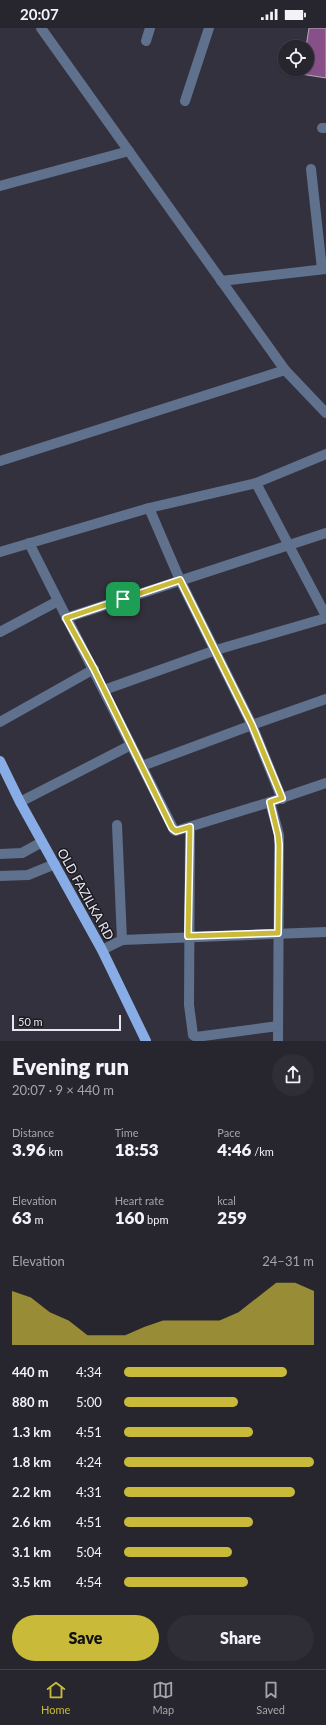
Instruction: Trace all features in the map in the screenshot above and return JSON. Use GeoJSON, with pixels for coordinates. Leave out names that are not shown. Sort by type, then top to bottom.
{"type":"FeatureCollection","features":[{"type":"Feature","properties":{"kind":"main road","name":"OLD FAZILKA RD"},"geometry":{"type":"LineString","coordinates":[[0,760],[20,802],[102,950],[146,1041]]}},
{"type":"Feature","properties":{"kind":"street"},"geometry":{"type":"LineString","coordinates":[[41,28],[284,370],[321,403],[326,413]]}},
{"type":"Feature","properties":{"kind":"street"},"geometry":{"type":"LineString","coordinates":[[146,41],[150,28]]}},
{"type":"Feature","properties":{"kind":"street"},"geometry":{"type":"LineString","coordinates":[[185,101],[209,28]]}},
{"type":"Feature","properties":{"kind":"street"},"geometry":{"type":"LineString","coordinates":[[0,186],[129,151]]}},
{"type":"Feature","properties":{"kind":"street"},"geometry":{"type":"LineString","coordinates":[[221,281],[324,269],[311,169]]}},
{"type":"Feature","properties":{"kind":"street"},"geometry":{"type":"LineString","coordinates":[[0,461],[284,370]]}},
{"type":"Feature","properties":{"kind":"street"},"geometry":{"type":"LineString","coordinates":[[0,552],[29,542],[149,508],[256,483],[326,454]]}},
{"type":"Feature","properties":{"kind":"street"},"geometry":{"type":"LineString","coordinates":[[104,690],[216,650],[326,617],[256,483]]}},
{"type":"Feature","properties":{"kind":"street"},"geometry":{"type":"LineString","coordinates":[[149,508],[180,580],[252,725],[282,798]]}},
{"type":"Feature","properties":{"kind":"street"},"geometry":{"type":"LineString","coordinates":[[66,618],[326,533]]}},
{"type":"Feature","properties":{"kind":"street"},"geometry":{"type":"LineString","coordinates":[[29,542],[66,618],[94,669],[172,828],[176,831],[190,827],[326,783]]}},
{"type":"Feature","properties":{"kind":"street"},"geometry":{"type":"LineString","coordinates":[[0,632],[58,601]]}},
{"type":"Feature","properties":{"kind":"street"},"geometry":{"type":"LineString","coordinates":[[0,722],[94,669]]}},
{"type":"Feature","properties":{"kind":"street"},"geometry":{"type":"LineString","coordinates":[[142,766],[326,699]]}},
{"type":"Feature","properties":{"kind":"street"},"geometry":{"type":"LineString","coordinates":[[20,802],[131,745]]}},
{"type":"Feature","properties":{"kind":"street"},"geometry":{"type":"LineString","coordinates":[[270,802],[279,840],[278,1041]]}},
{"type":"Feature","properties":{"kind":"street"},"geometry":{"type":"LineString","coordinates":[[117,825],[122,940]]}},
{"type":"Feature","properties":{"kind":"street"},"geometry":{"type":"LineString","coordinates":[[190,827],[188,936],[189,1005],[193,1035],[196,1037],[278,1026]]}},
{"type":"Feature","properties":{"kind":"street"},"geometry":{"type":"LineString","coordinates":[[0,854],[22,854],[42,842]]}},
{"type":"Feature","properties":{"kind":"street"},"geometry":{"type":"LineString","coordinates":[[0,876],[28,875],[55,864]]}},
{"type":"Feature","properties":{"kind":"street"},"geometry":{"type":"LineString","coordinates":[[102,950],[122,940],[188,936],[326,932]]}},
{"type":"Feature","properties":{"kind":"building"},"geometry":{"type":"Polygon","coordinates":[[[309,28],[326,28],[326,78],[314,76],[314,40],[307,40],[309,28]]]}},
{"type":"Feature","properties":{"kind":"route"},"geometry":{"type":"LineString","coordinates":[[180,580],[252,725],[282,798],[270,802],[279,845],[278,933],[188,936],[190,827],[176,831],[172,828],[94,669],[66,618],[123,599],[180,580]]}}]}
